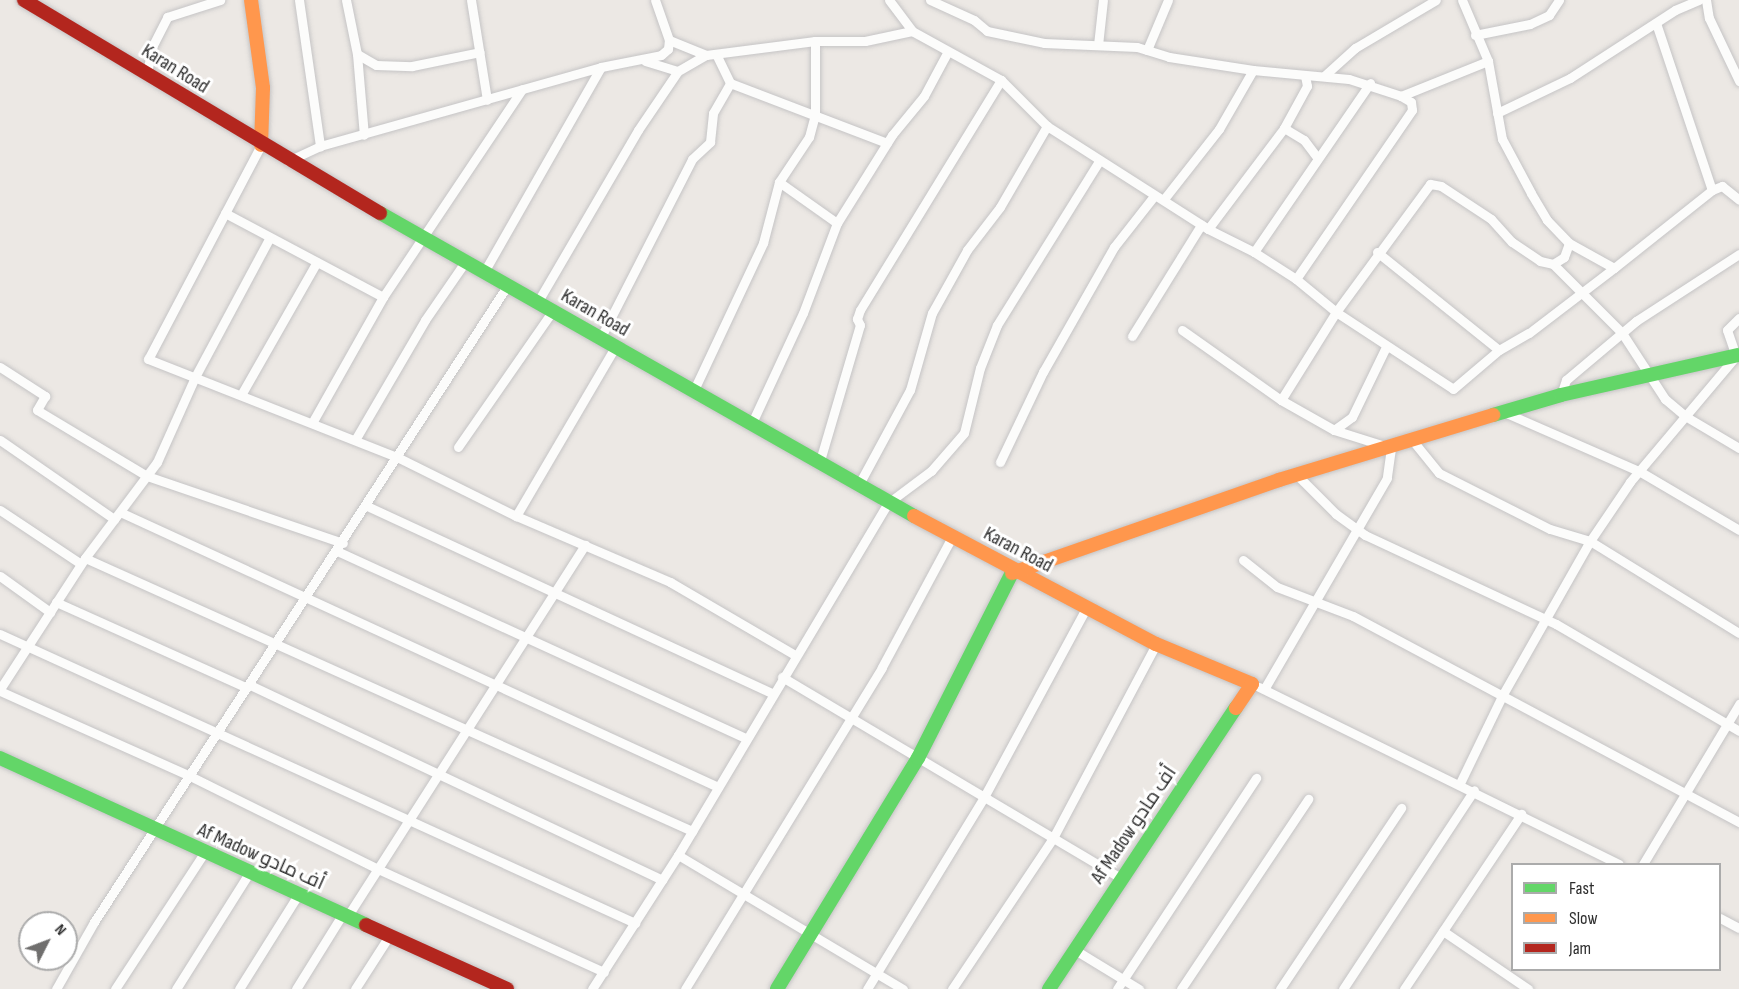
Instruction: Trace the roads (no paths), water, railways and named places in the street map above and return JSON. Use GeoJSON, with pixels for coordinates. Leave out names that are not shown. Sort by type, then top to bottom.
{"type":"FeatureCollection","features":[{"type":"Feature","properties":{"kind":"street","name":"Karan Road"},"geometry":{"type":"LineString","coordinates":[[24,0],[288,161],[888,503],[1156,644],[1258,686]]}},
{"type":"Feature","properties":{"kind":"street"},"geometry":{"type":"LineString","coordinates":[[147,74],[152,47],[167,17],[220,0]]}},
{"type":"Feature","properties":{"kind":"street"},"geometry":{"type":"LineString","coordinates":[[251,0],[263,88],[261,145],[148,359],[399,458],[516,516],[670,582],[795,655]]}},
{"type":"Feature","properties":{"kind":"street"},"geometry":{"type":"LineString","coordinates":[[299,0],[320,146]]}},
{"type":"Feature","properties":{"kind":"street"},"geometry":{"type":"LineString","coordinates":[[346,0],[357,54],[364,135]]}},
{"type":"Feature","properties":{"kind":"street"},"geometry":{"type":"LineString","coordinates":[[471,0],[487,100]]}},
{"type":"Feature","properties":{"kind":"street"},"geometry":{"type":"LineString","coordinates":[[288,161],[320,146],[487,100],[522,88],[602,67],[645,60],[668,49],[669,40],[655,0]]}},
{"type":"Feature","properties":{"kind":"street"},"geometry":{"type":"LineString","coordinates":[[889,0],[912,31],[947,53],[1001,80],[1047,126],[1099,161],[1164,199],[1204,227],[1254,252],[1296,279],[1336,312],[1453,389],[1498,350],[1529,333],[1712,190],[1722,186],[1739,200]]}},
{"type":"Feature","properties":{"kind":"street"},"geometry":{"type":"LineString","coordinates":[[930,0],[974,20],[987,31],[1044,43],[1146,50],[1253,70],[1324,76],[1370,83],[1411,102],[1412,110],[1296,279]]}},
{"type":"Feature","properties":{"kind":"street"},"geometry":{"type":"LineString","coordinates":[[1098,45],[1103,0]]}},
{"type":"Feature","properties":{"kind":"street"},"geometry":{"type":"LineString","coordinates":[[1146,50],[1168,0]]}},
{"type":"Feature","properties":{"kind":"street"},"geometry":{"type":"LineString","coordinates":[[1324,76],[1355,48],[1436,0]]}},
{"type":"Feature","properties":{"kind":"street"},"geometry":{"type":"LineString","coordinates":[[1462,0],[1488,61],[1502,139],[1531,193],[1547,220],[1569,243],[1614,268]]}},
{"type":"Feature","properties":{"kind":"street"},"geometry":{"type":"LineString","coordinates":[[1475,35],[1530,24],[1549,15],[1559,0]]}},
{"type":"Feature","properties":{"kind":"street"},"geometry":{"type":"LineString","coordinates":[[1497,113],[1570,78],[1656,23],[1699,0]]}},
{"type":"Feature","properties":{"kind":"street"},"geometry":{"type":"LineString","coordinates":[[1706,0],[1708,18],[1739,81]]}},
{"type":"Feature","properties":{"kind":"street"},"geometry":{"type":"LineString","coordinates":[[1656,23],[1712,190]]}},
{"type":"Feature","properties":{"kind":"street"},"geometry":{"type":"LineString","coordinates":[[537,303],[638,130],[678,71],[711,55],[815,41],[865,41],[912,31]]}},
{"type":"Feature","properties":{"kind":"street"},"geometry":{"type":"LineString","coordinates":[[669,40],[711,55],[730,83],[887,143]]}},
{"type":"Feature","properties":{"kind":"street"},"geometry":{"type":"LineString","coordinates":[[693,392],[763,243],[779,182],[809,137],[815,115],[815,41]]}},
{"type":"Feature","properties":{"kind":"street"},"geometry":{"type":"LineString","coordinates":[[357,54],[376,65],[412,66],[480,52]]}},
{"type":"Feature","properties":{"kind":"street"},"geometry":{"type":"LineString","coordinates":[[751,425],[802,313],[837,223],[887,143],[924,96],[947,53]]}},
{"type":"Feature","properties":{"kind":"street"},"geometry":{"type":"LineString","coordinates":[[645,60],[678,71]]}},
{"type":"Feature","properties":{"kind":"street"},"geometry":{"type":"LineString","coordinates":[[1401,96],[1488,61]]}},
{"type":"Feature","properties":{"kind":"street"},"geometry":{"type":"LineString","coordinates":[[484,272],[602,67]]}},
{"type":"Feature","properties":{"kind":"street"},"geometry":{"type":"LineString","coordinates":[[1164,199],[1219,129],[1253,70]]}},
{"type":"Feature","properties":{"kind":"street"},"geometry":{"type":"LineString","coordinates":[[1132,336],[1204,227],[1284,128],[1308,86],[1305,76]]}},
{"type":"Feature","properties":{"kind":"street"},"geometry":{"type":"LineString","coordinates":[[819,464],[860,325],[857,319],[860,310],[1001,80]]}},
{"type":"Feature","properties":{"kind":"street"},"geometry":{"type":"LineString","coordinates":[[600,339],[692,159],[710,142],[713,113],[730,83]]}},
{"type":"Feature","properties":{"kind":"street"},"geometry":{"type":"LineString","coordinates":[[1254,252],[1317,157],[1370,83]]}},
{"type":"Feature","properties":{"kind":"street"},"geometry":{"type":"LineString","coordinates":[[312,423],[383,297],[522,88]]}},
{"type":"Feature","properties":{"kind":"street"},"geometry":{"type":"LineString","coordinates":[[858,486],[910,390],[937,305],[967,250],[1000,207],[1047,126]]}},
{"type":"Feature","properties":{"kind":"street"},"geometry":{"type":"LineString","coordinates":[[1284,128],[1304,140],[1317,157]]}},
{"type":"Feature","properties":{"kind":"street"},"geometry":{"type":"LineString","coordinates":[[592,989],[678,855],[772,693],[888,503],[931,471],[964,433],[980,368],[997,324],[1099,161]]}},
{"type":"Feature","properties":{"kind":"street"},"geometry":{"type":"LineString","coordinates":[[779,182],[837,223]]}},
{"type":"Feature","properties":{"kind":"street"},"geometry":{"type":"LineString","coordinates":[[1281,400],[1377,252],[1425,188],[1436,183],[1491,219],[1512,242],[1540,261],[1553,264],[1622,333],[1648,375],[1685,416],[1739,448]]}},
{"type":"Feature","properties":{"kind":"street"},"geometry":{"type":"LineString","coordinates":[[1000,462],[1043,372],[1114,246],[1154,195]]}},
{"type":"Feature","properties":{"kind":"street"},"geometry":{"type":"LineString","coordinates":[[225,213],[269,239],[383,297]]}},
{"type":"Feature","properties":{"kind":"street"},"geometry":{"type":"LineString","coordinates":[[269,239],[195,377],[157,462],[83,561],[0,690],[190,776],[378,869],[604,972]]}},
{"type":"Feature","properties":{"kind":"street"},"geometry":{"type":"LineString","coordinates":[[1553,264],[1564,256],[1569,243]]}},
{"type":"Feature","properties":{"kind":"street"},"geometry":{"type":"LineString","coordinates":[[1377,252],[1498,350]]}},
{"type":"Feature","properties":{"kind":"street"},"geometry":{"type":"LineString","coordinates":[[1561,395],[1566,380],[1622,333],[1739,254]]}},
{"type":"Feature","properties":{"kind":"street"},"geometry":{"type":"LineString","coordinates":[[241,395],[317,262]]}},
{"type":"Feature","properties":{"kind":"street"},"geometry":{"type":"LineString","coordinates":[[355,440],[425,320],[465,262]]}},
{"type":"Feature","properties":{"kind":"street"},"geometry":{"type":"LineString","coordinates":[[57,989],[94,922],[399,458],[507,286]]}},
{"type":"Feature","properties":{"kind":"street"},"geometry":{"type":"LineString","coordinates":[[458,447],[552,312]]}},
{"type":"Feature","properties":{"kind":"street"},"geometry":{"type":"LineString","coordinates":[[1737,355],[1726,330],[1739,318]]}},
{"type":"Feature","properties":{"kind":"street"},"geometry":{"type":"LineString","coordinates":[[1182,330],[1281,400],[1334,430],[1391,448]]}},
{"type":"Feature","properties":{"kind":"street"},"geometry":{"type":"LineString","coordinates":[[516,516],[615,347]]}},
{"type":"Feature","properties":{"kind":"street"},"geometry":{"type":"LineString","coordinates":[[1334,430],[1352,417],[1386,347]]}},
{"type":"Feature","properties":{"kind":"street"},"geometry":{"type":"LineString","coordinates":[[777,989],[918,758],[1014,570],[1297,475],[1561,395],[1737,355]]}},
{"type":"Feature","properties":{"kind":"street"},"geometry":{"type":"LineString","coordinates":[[1460,783],[1503,694],[1590,541],[1639,471],[1737,355]]}},
{"type":"Feature","properties":{"kind":"street"},"geometry":{"type":"LineString","coordinates":[[0,367],[45,396],[38,410],[147,476],[340,547],[526,637],[746,738]]}},
{"type":"Feature","properties":{"kind":"street"},"geometry":{"type":"LineString","coordinates":[[1506,413],[1639,471],[1739,530]]}},
{"type":"Feature","properties":{"kind":"street"},"geometry":{"type":"LineString","coordinates":[[0,440],[117,516],[308,596],[718,787]]}},
{"type":"Feature","properties":{"kind":"street"},"geometry":{"type":"LineString","coordinates":[[1413,441],[1439,473],[1550,530],[1590,541],[1739,633]]}},
{"type":"Feature","properties":{"kind":"street"},"geometry":{"type":"LineString","coordinates":[[1391,448],[1387,478],[1314,602],[1258,686],[1460,783],[1617,863]]}},
{"type":"Feature","properties":{"kind":"street"},"geometry":{"type":"LineString","coordinates":[[1297,475],[1356,528],[1544,619],[1739,731]]}},
{"type":"Feature","properties":{"kind":"street"},"geometry":{"type":"LineString","coordinates":[[367,506],[772,693]]}},
{"type":"Feature","properties":{"kind":"street"},"geometry":{"type":"LineString","coordinates":[[0,510],[83,561],[278,642],[692,831]]}},
{"type":"Feature","properties":{"kind":"street"},"geometry":{"type":"LineString","coordinates":[[685,989],[849,717],[882,667],[952,537]]}},
{"type":"Feature","properties":{"kind":"street"},"geometry":{"type":"LineString","coordinates":[[296,989],[378,869],[585,545]]}},
{"type":"Feature","properties":{"kind":"street"},"geometry":{"type":"LineString","coordinates":[[1243,560],[1277,587],[1353,616],[1503,694],[1739,822]]}},
{"type":"Feature","properties":{"kind":"street"},"geometry":{"type":"LineString","coordinates":[[0,576],[50,612]]}},
{"type":"Feature","properties":{"kind":"street"},"geometry":{"type":"LineString","coordinates":[[56,602],[439,774],[662,880]]}},
{"type":"Feature","properties":{"kind":"street"},"geometry":{"type":"LineString","coordinates":[[867,989],[984,797],[1086,608]]}},
{"type":"Feature","properties":{"kind":"street"},"geometry":{"type":"LineString","coordinates":[[0,634],[26,649],[635,923]]}},
{"type":"Feature","properties":{"kind":"street"},"geometry":{"type":"LineString","coordinates":[[952,989],[1053,838],[1156,644]]}},
{"type":"Feature","properties":{"kind":"street"},"geometry":{"type":"LineString","coordinates":[[782,677],[1122,879]]}},
{"type":"Feature","properties":{"kind":"street","name":"Af Madow أف مادو"},"geometry":{"type":"LineString","coordinates":[[1049,989],[1122,879],[1258,686]]}},
{"type":"Feature","properties":{"kind":"street"},"geometry":{"type":"LineString","coordinates":[[1644,863],[1739,704]]}},
{"type":"Feature","properties":{"kind":"street","name":"Af Madow أف مادو"},"geometry":{"type":"LineString","coordinates":[[0,758],[154,831],[507,989]]}},
{"type":"Feature","properties":{"kind":"street"},"geometry":{"type":"LineString","coordinates":[[1117,989],[1256,778]]}},
{"type":"Feature","properties":{"kind":"street"},"geometry":{"type":"LineString","coordinates":[[1343,989],[1474,790]]}},
{"type":"Feature","properties":{"kind":"street"},"geometry":{"type":"LineString","coordinates":[[1181,989],[1308,799]]}},
{"type":"Feature","properties":{"kind":"street"},"geometry":{"type":"LineString","coordinates":[[1280,989],[1401,808]]}},
{"type":"Feature","properties":{"kind":"street"},"geometry":{"type":"LineString","coordinates":[[1404,989],[1521,814]]}},
{"type":"Feature","properties":{"kind":"street"},"geometry":{"type":"LineString","coordinates":[[115,989],[204,853]]}},
{"type":"Feature","properties":{"kind":"street"},"geometry":{"type":"LineString","coordinates":[[678,855],[903,989]]}},
{"type":"Feature","properties":{"kind":"street"},"geometry":{"type":"LineString","coordinates":[[176,989],[249,873]]}},
{"type":"Feature","properties":{"kind":"street"},"geometry":{"type":"LineString","coordinates":[[239,989],[298,895]]}},
{"type":"Feature","properties":{"kind":"street"},"geometry":{"type":"LineString","coordinates":[[1721,919],[1739,928]]}},
{"type":"Feature","properties":{"kind":"street"},"geometry":{"type":"LineString","coordinates":[[1443,931],[1528,989]]}},
{"type":"Feature","properties":{"kind":"street"},"geometry":{"type":"LineString","coordinates":[[355,989],[389,936]]}},
{"type":"Feature","properties":{"kind":"street"},"geometry":{"type":"LineString","coordinates":[[1075,950],[1139,989]]}}]}
